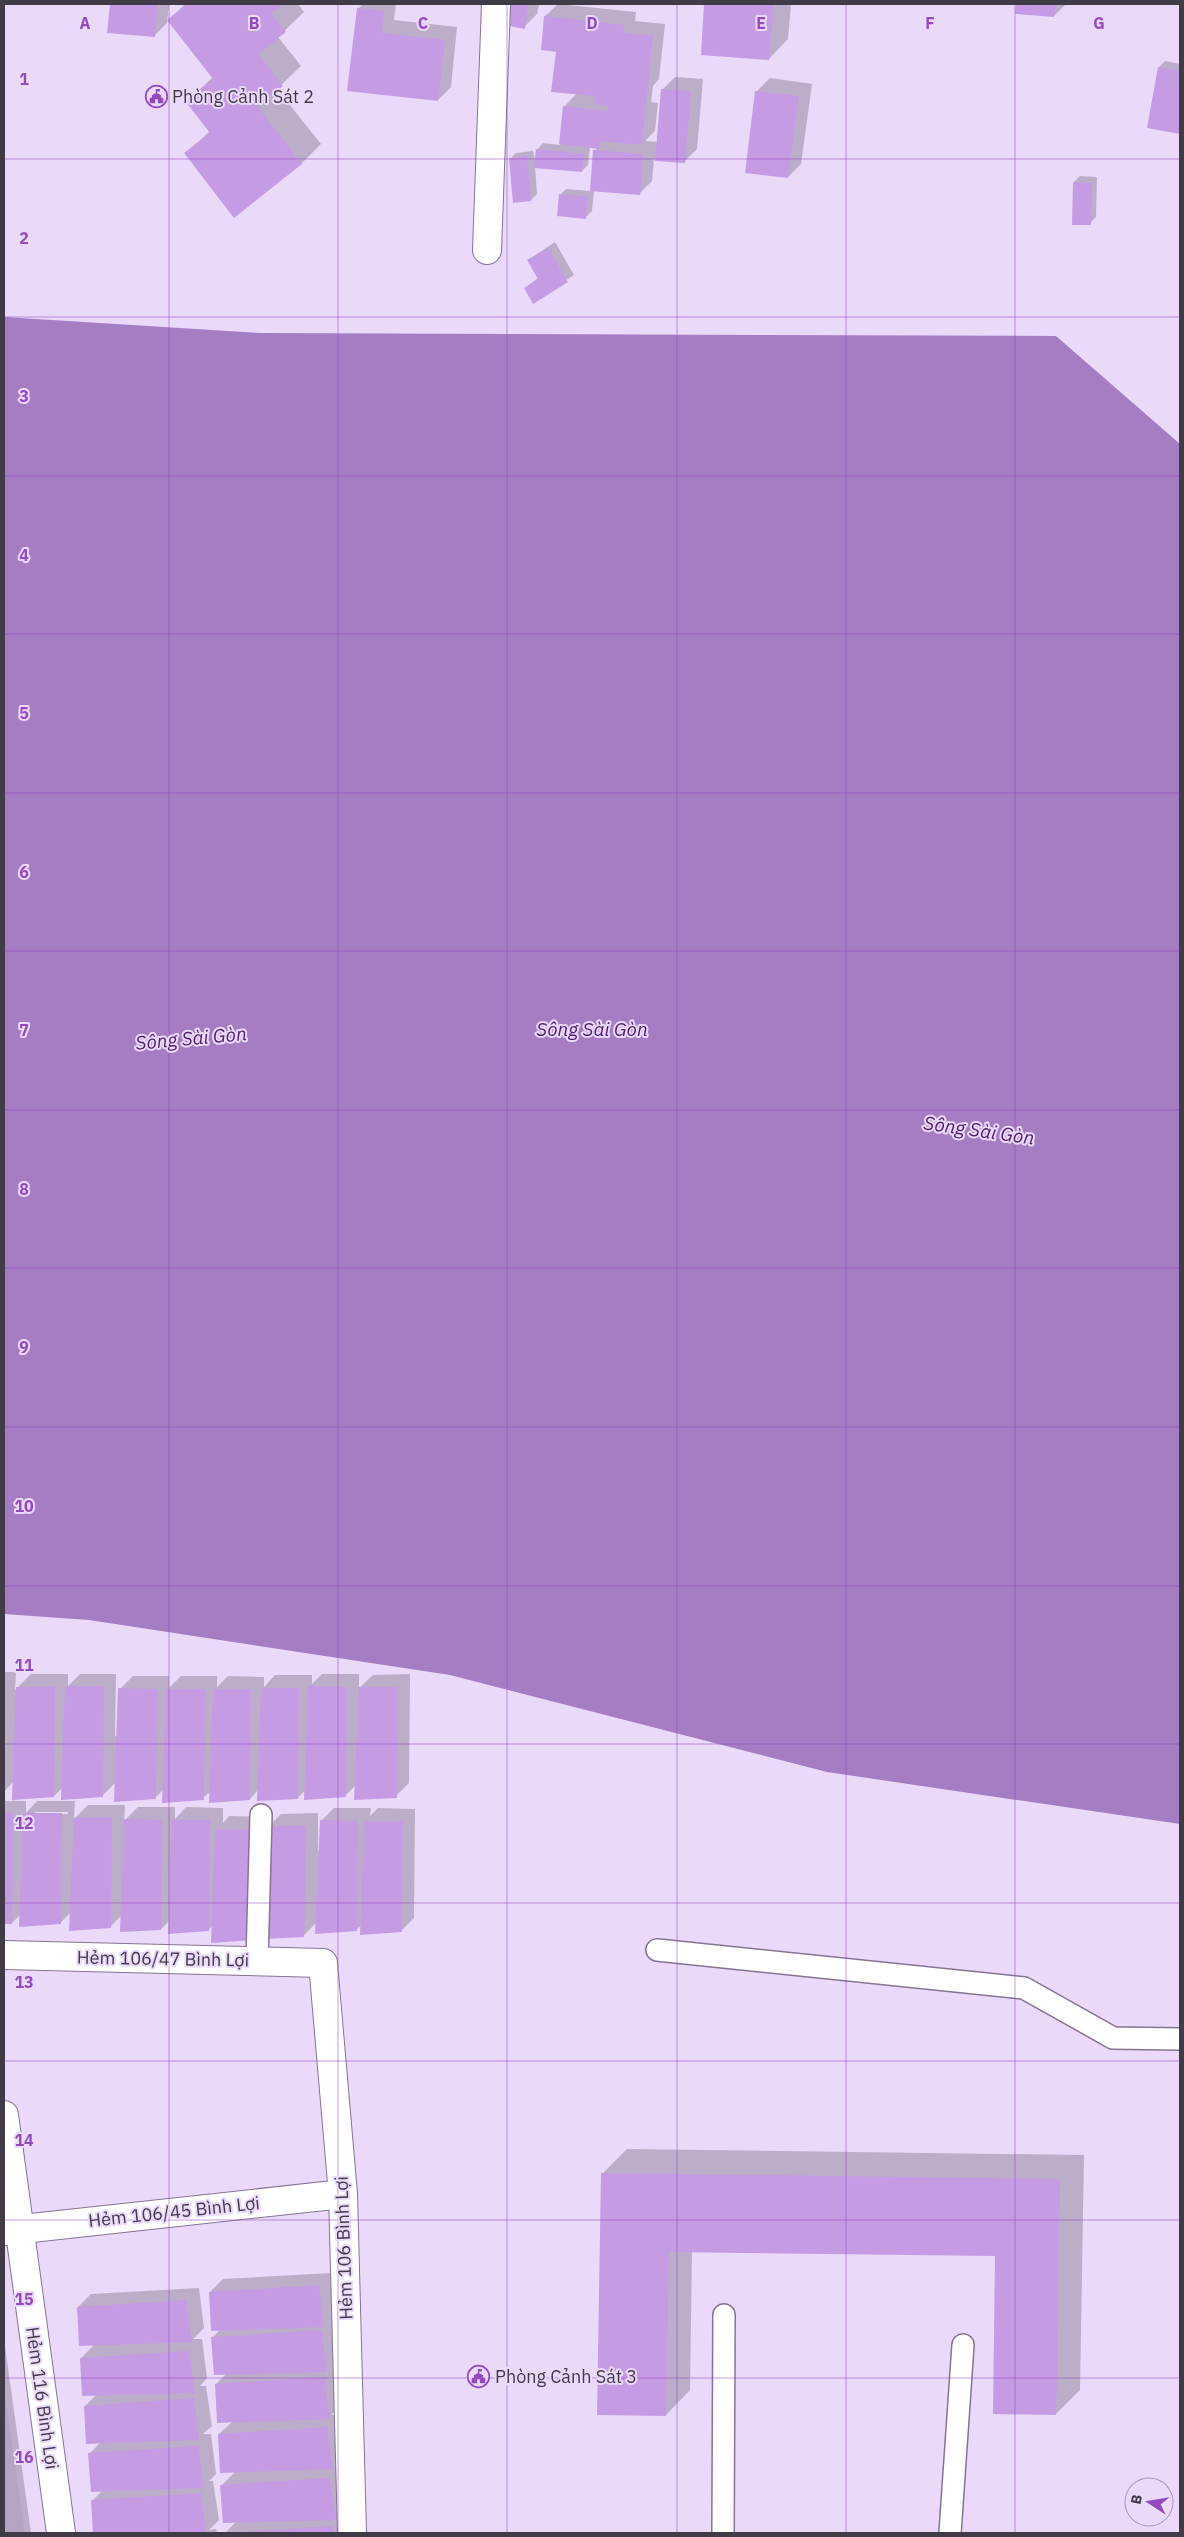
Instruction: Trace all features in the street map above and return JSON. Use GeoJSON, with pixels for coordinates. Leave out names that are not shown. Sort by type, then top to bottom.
{"type":"FeatureCollection","features":[{"type":"Feature","properties":{"kind":"street"},"geometry":{"type":"LineString","coordinates":[[487,250],[496,4]]}},
{"type":"Feature","properties":{"kind":"street","name":"Hẻm 106/47 Bình Lợi"},"geometry":{"type":"LineString","coordinates":[[4,1955],[323,1962]]}},
{"type":"Feature","properties":{"kind":"street","name":"Hẻm 106 Bình Lợi"},"geometry":{"type":"LineString","coordinates":[[323,1962],[343,2194],[352,2533]]}},
{"type":"Feature","properties":{"kind":"street","name":"Hẻm 116 Bình Lợi"},"geometry":{"type":"LineString","coordinates":[[4,2114],[12,2230],[61,2533]]}},
{"type":"Feature","properties":{"kind":"street","name":"Hẻm 106/45 Bình Lợi"},"geometry":{"type":"LineString","coordinates":[[12,2230],[343,2194]]}},
{"type":"Feature","properties":{"kind":"lane"},"geometry":{"type":"LineString","coordinates":[[257,1961],[261,1815]]}},
{"type":"Feature","properties":{"kind":"lane"},"geometry":{"type":"LineString","coordinates":[[657,1950],[1024,1988],[1114,2038],[1180,2039]]}},
{"type":"Feature","properties":{"kind":"lane"},"geometry":{"type":"LineString","coordinates":[[723,2533],[724,2315]]}},
{"type":"Feature","properties":{"kind":"lane"},"geometry":{"type":"LineString","coordinates":[[950,2533],[963,2345]]}},
{"type":"Feature","properties":{"kind":"shaded area"},"geometry":{"type":"Polygon","coordinates":[[[4,2390],[25,2533],[4,2533],[4,2390]]]}},
{"type":"Feature","properties":{"kind":"water","name":"Sông Sài Gòn"},"geometry":{"type":"Polygon","coordinates":[[[4,317],[260,333],[1056,336],[1180,444],[1180,1824],[827,1772],[450,1675],[89,1620],[4,1614],[4,317]]]}},
{"type":"Feature","properties":{"kind":"building"},"geometry":{"type":"Polygon","coordinates":[[[110,4],[158,4],[155,37],[107,33],[110,4]]]}},
{"type":"Feature","properties":{"kind":"building"},"geometry":{"type":"Polygon","coordinates":[[[187,4],[284,4],[271,13],[286,32],[258,54],[283,86],[257,106],[302,164],[234,218],[184,153],[210,133],[185,101],[213,79],[167,20],[187,4]]]}},
{"type":"Feature","properties":{"kind":"building"},"geometry":{"type":"Polygon","coordinates":[[[501,4],[528,4],[525,29],[498,24],[501,4]]]}},
{"type":"Feature","properties":{"kind":"building"},"geometry":{"type":"Polygon","coordinates":[[[704,4],[774,4],[769,60],[701,55],[704,4]]]}},
{"type":"Feature","properties":{"kind":"building"},"geometry":{"type":"Polygon","coordinates":[[[1016,4],[1056,4],[1054,17],[1015,14],[1016,4]]]}},
{"type":"Feature","properties":{"kind":"building"},"geometry":{"type":"Polygon","coordinates":[[[357,8],[384,11],[382,33],[445,40],[438,101],[347,91],[357,8]]]}},
{"type":"Feature","properties":{"kind":"building"},"geometry":{"type":"Polygon","coordinates":[[[544,16],[624,25],[623,33],[653,36],[642,145],[600,141],[599,149],[559,144],[563,106],[608,111],[608,106],[594,104],[595,96],[551,92],[556,52],[541,50],[544,16]]]}},
{"type":"Feature","properties":{"kind":"building"},"geometry":{"type":"Polygon","coordinates":[[[1158,67],[1180,71],[1178,81],[1180,82],[1180,134],[1147,128],[1158,67]]]}},
{"type":"Feature","properties":{"kind":"building"},"geometry":{"type":"Polygon","coordinates":[[[661,89],[691,91],[685,163],[655,161],[661,89]]]}},
{"type":"Feature","properties":{"kind":"building"},"geometry":{"type":"Polygon","coordinates":[[[755,91],[799,96],[788,178],[745,173],[755,91]]]}},
{"type":"Feature","properties":{"kind":"building"},"geometry":{"type":"Polygon","coordinates":[[[536,149],[584,154],[582,172],[534,168],[536,149]]]}},
{"type":"Feature","properties":{"kind":"building"},"geometry":{"type":"Polygon","coordinates":[[[593,150],[643,154],[640,195],[590,191],[593,150]]]}},
{"type":"Feature","properties":{"kind":"building"},"geometry":{"type":"Polygon","coordinates":[[[527,156],[531,201],[513,203],[509,158],[527,156]]]}},
{"type":"Feature","properties":{"kind":"building"},"geometry":{"type":"Polygon","coordinates":[[[1073,182],[1092,183],[1091,225],[1072,225],[1073,182]]]}},
{"type":"Feature","properties":{"kind":"building"},"geometry":{"type":"Polygon","coordinates":[[[559,194],[588,197],[586,219],[557,216],[559,194]]]}},
{"type":"Feature","properties":{"kind":"building"},"geometry":{"type":"Polygon","coordinates":[[[548,248],[568,282],[533,304],[524,288],[538,279],[527,260],[548,248]]]}},
{"type":"Feature","properties":{"kind":"building"},"geometry":{"type":"Polygon","coordinates":[[[65,1686],[104,1686],[103,1797],[61,1800],[65,1686]]]}},
{"type":"Feature","properties":{"kind":"building"},"geometry":{"type":"Polygon","coordinates":[[[308,1686],[347,1687],[346,1797],[304,1800],[308,1686]]]}},
{"type":"Feature","properties":{"kind":"building"},"geometry":{"type":"Polygon","coordinates":[[[16,1687],[55,1687],[54,1797],[12,1800],[16,1687]]]}},
{"type":"Feature","properties":{"kind":"building"},"geometry":{"type":"Polygon","coordinates":[[[359,1687],[397,1687],[397,1798],[354,1800],[359,1687]]]}},
{"type":"Feature","properties":{"kind":"building"},"geometry":{"type":"Polygon","coordinates":[[[118,1688],[157,1689],[156,1799],[114,1802],[118,1688]]]}},
{"type":"Feature","properties":{"kind":"building"},"geometry":{"type":"Polygon","coordinates":[[[261,1688],[299,1688],[298,1799],[257,1801],[261,1688]]]}},
{"type":"Feature","properties":{"kind":"building"},"geometry":{"type":"Polygon","coordinates":[[[166,1689],[205,1689],[204,1800],[162,1803],[166,1689]]]}},
{"type":"Feature","properties":{"kind":"building"},"geometry":{"type":"Polygon","coordinates":[[[213,1689],[251,1689],[250,1800],[209,1803],[213,1689]]]}},
{"type":"Feature","properties":{"kind":"building"},"geometry":{"type":"Polygon","coordinates":[[[4,1813],[13,1813],[12,1924],[4,1924],[4,1813]]]}},
{"type":"Feature","properties":{"kind":"building"},"geometry":{"type":"Polygon","coordinates":[[[23,1813],[62,1813],[61,1924],[19,1927],[23,1813]]]}},
{"type":"Feature","properties":{"kind":"building"},"geometry":{"type":"Polygon","coordinates":[[[112,1817],[111,1928],[69,1931],[74,1818],[112,1817]]]}},
{"type":"Feature","properties":{"kind":"building"},"geometry":{"type":"Polygon","coordinates":[[[124,1819],[162,1820],[161,1930],[120,1932],[124,1819]]]}},
{"type":"Feature","properties":{"kind":"building"},"geometry":{"type":"Polygon","coordinates":[[[172,1820],[210,1820],[209,1931],[168,1934],[172,1820]]]}},
{"type":"Feature","properties":{"kind":"building"},"geometry":{"type":"Polygon","coordinates":[[[320,1820],[358,1821],[357,1931],[315,1934],[320,1820]]]}},
{"type":"Feature","properties":{"kind":"building"},"geometry":{"type":"Polygon","coordinates":[[[364,1821],[403,1821],[402,1932],[360,1935],[364,1821]]]}},
{"type":"Feature","properties":{"kind":"building"},"geometry":{"type":"Polygon","coordinates":[[[267,1826],[306,1826],[304,1937],[263,1939],[267,1826]]]}},
{"type":"Feature","properties":{"kind":"building"},"geometry":{"type":"Polygon","coordinates":[[[215,1829],[254,1829],[253,1940],[211,1943],[215,1829]]]}},
{"type":"Feature","properties":{"kind":"building"},"geometry":{"type":"Polygon","coordinates":[[[601,2173],[1060,2179],[1056,2415],[993,2414],[995,2256],[669,2252],[666,2416],[597,2415],[601,2173]]]}},
{"type":"Feature","properties":{"kind":"building"},"geometry":{"type":"Polygon","coordinates":[[[319,2285],[324,2327],[211,2331],[209,2292],[319,2285]]]}},
{"type":"Feature","properties":{"kind":"building"},"geometry":{"type":"Polygon","coordinates":[[[186,2300],[192,2342],[79,2346],[77,2307],[186,2300]]]}},
{"type":"Feature","properties":{"kind":"building"},"geometry":{"type":"Polygon","coordinates":[[[322,2330],[327,2372],[214,2375],[211,2337],[322,2330]]]}},
{"type":"Feature","properties":{"kind":"building"},"geometry":{"type":"Polygon","coordinates":[[[189,2351],[195,2393],[82,2396],[80,2358],[189,2351]]]}},
{"type":"Feature","properties":{"kind":"building"},"geometry":{"type":"Polygon","coordinates":[[[324,2377],[330,2419],[217,2423],[215,2384],[324,2377]]]}},
{"type":"Feature","properties":{"kind":"building"},"geometry":{"type":"Polygon","coordinates":[[[194,2398],[199,2440],[86,2444],[84,2406],[194,2398]]]}},
{"type":"Feature","properties":{"kind":"building"},"geometry":{"type":"Polygon","coordinates":[[[327,2427],[333,2469],[220,2473],[218,2434],[327,2427]]]}},
{"type":"Feature","properties":{"kind":"building"},"geometry":{"type":"Polygon","coordinates":[[[198,2446],[204,2488],[91,2492],[88,2453],[198,2446]]]}},
{"type":"Feature","properties":{"kind":"building"},"geometry":{"type":"Polygon","coordinates":[[[330,2478],[336,2520],[223,2523],[220,2485],[330,2478]]]}},
{"type":"Feature","properties":{"kind":"building"},"geometry":{"type":"Polygon","coordinates":[[[201,2493],[206,2533],[93,2533],[91,2500],[201,2493]]]}},
{"type":"Feature","properties":{"kind":"building"},"geometry":{"type":"Polygon","coordinates":[[[333,2526],[334,2533],[242,2533],[242,2532],[333,2526]]]}},
{"type":"Feature","properties":{"kind":"place","name":"Phòng Cảnh Sát 2"},"geometry":{"type":"Point","coordinates":[156,97]}},
{"type":"Feature","properties":{"kind":"place","name":"Phòng Cảnh Sát 3"},"geometry":{"type":"Point","coordinates":[479,2377]}}]}
